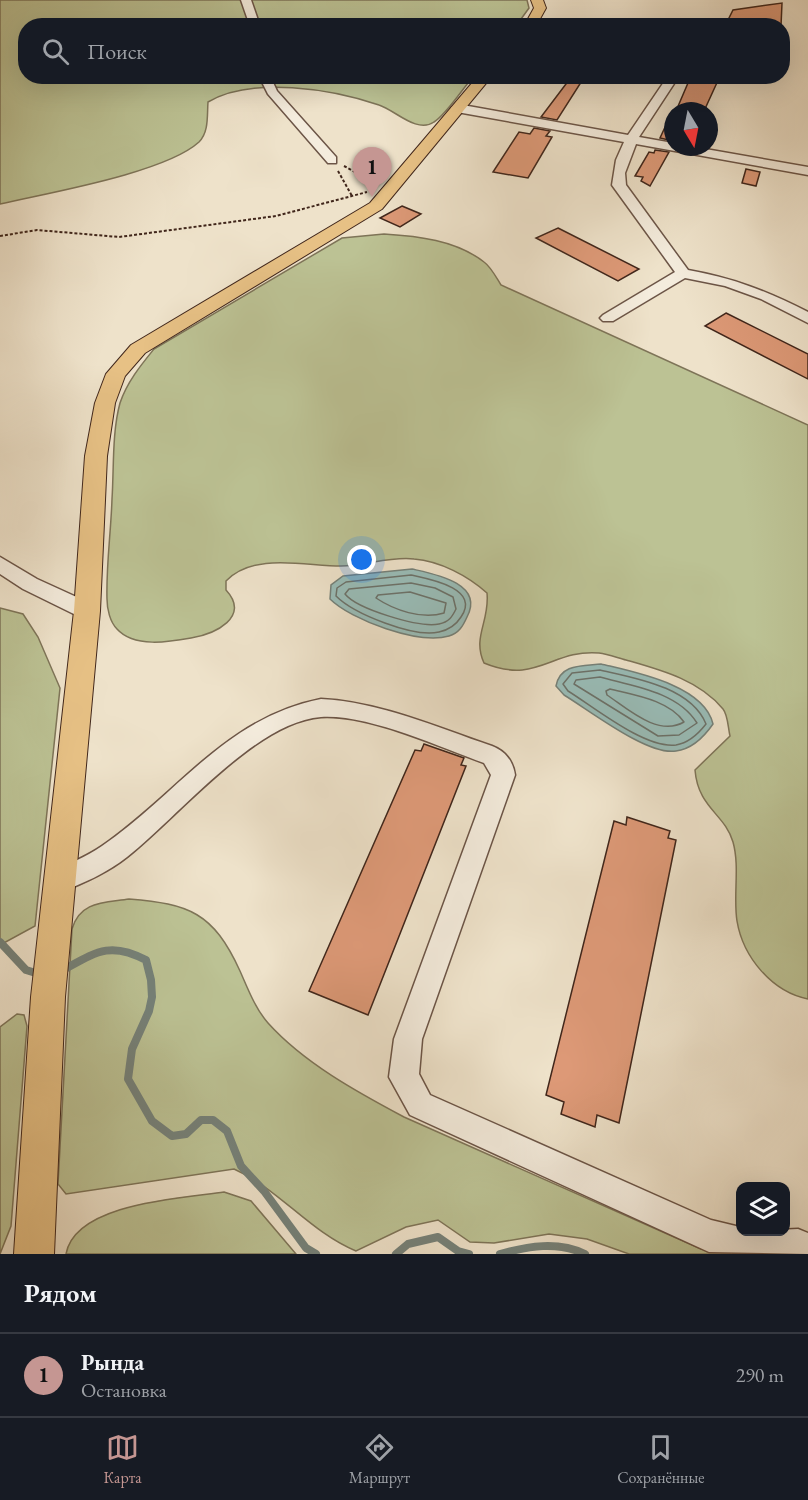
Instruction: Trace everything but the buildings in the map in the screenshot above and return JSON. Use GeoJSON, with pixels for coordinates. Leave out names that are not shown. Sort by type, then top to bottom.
{"type":"FeatureCollection","features":[{"type":"Feature","properties":{"kind":"main road"},"geometry":{"type":"LineString","coordinates":[[534,18],[540,8],[537,0]]}},
{"type":"Feature","properties":{"kind":"main road"},"geometry":{"type":"LineString","coordinates":[[34,1254],[52,944],[87,611],[96,456],[105,403],[116,374],[138,349],[376,206],[385,189],[479,84]]}},
{"type":"Feature","properties":{"kind":"lane"},"geometry":{"type":"LineString","coordinates":[[246,0],[252,18]]}},
{"type":"Feature","properties":{"kind":"lane"},"geometry":{"type":"LineString","coordinates":[[268,84],[272,92],[332,160]]}},
{"type":"Feature","properties":{"kind":"lane"},"geometry":{"type":"LineString","coordinates":[[669,84],[632,140],[616,175],[619,185],[668,249],[683,273]]}},
{"type":"Feature","properties":{"kind":"lane"},"geometry":{"type":"LineString","coordinates":[[458,108],[664,145]]}},
{"type":"Feature","properties":{"kind":"lane"},"geometry":{"type":"LineString","coordinates":[[718,155],[808,171]]}},
{"type":"Feature","properties":{"kind":"lane"},"geometry":{"type":"LineString","coordinates":[[608,318],[683,273],[729,282],[808,318]]}},
{"type":"Feature","properties":{"kind":"lane"},"geometry":{"type":"LineString","coordinates":[[0,564],[30,584],[87,611]]}},
{"type":"Feature","properties":{"kind":"lane"},"geometry":{"type":"LineString","coordinates":[[58,881],[91,868],[119,848],[252,735],[293,713],[322,708],[354,712],[492,756],[502,767],[503,775],[408,1039],[404,1077],[420,1106],[709,1236],[748,1245],[798,1245],[808,1249]]}},
{"type":"Feature","properties":{"kind":"path"},"geometry":{"type":"LineString","coordinates":[[332,160],[375,181],[385,189]]}},
{"type":"Feature","properties":{"kind":"path"},"geometry":{"type":"LineString","coordinates":[[332,160],[352,196]]}},
{"type":"Feature","properties":{"kind":"path"},"geometry":{"type":"LineString","coordinates":[[0,236],[37,230],[119,237],[276,216],[385,189]]}},
{"type":"Feature","properties":{"kind":"green space"},"geometry":{"type":"Polygon","coordinates":[[[0,0],[527,0],[529,8],[522,18],[18,18],[18,84],[468,84],[444,114],[427,125],[413,123],[379,105],[360,99],[316,90],[269,87],[226,94],[208,102],[204,134],[199,142],[183,153],[133,172],[75,188],[0,204],[0,0]]]}},
{"type":"Feature","properties":{"kind":"green space"},"geometry":{"type":"Polygon","coordinates":[[[384,234],[436,240],[461,249],[487,264],[501,285],[808,425],[808,999],[795,995],[771,981],[753,960],[740,934],[736,911],[736,861],[733,842],[724,824],[701,793],[695,770],[730,736],[728,722],[723,709],[691,683],[653,668],[599,653],[583,653],[518,670],[502,669],[484,663],[480,637],[486,612],[487,593],[453,570],[424,560],[405,558],[341,566],[281,563],[251,566],[226,581],[226,590],[233,600],[234,608],[227,623],[210,633],[191,638],[162,642],[142,641],[124,635],[112,623],[109,615],[107,587],[114,438],[120,403],[135,374],[154,349],[342,238],[384,234]]]}},
{"type":"Feature","properties":{"kind":"green space"},"geometry":{"type":"Polygon","coordinates":[[[0,608],[23,614],[38,637],[60,688],[35,926],[2,944],[0,944],[0,608]]]}},
{"type":"Feature","properties":{"kind":"green space"},"geometry":{"type":"Polygon","coordinates":[[[129,899],[183,908],[209,924],[230,951],[256,1005],[268,1023],[314,1064],[350,1087],[404,1117],[701,1249],[731,1254],[629,1254],[587,1239],[549,1234],[494,1243],[470,1242],[438,1220],[406,1227],[356,1251],[324,1233],[266,1188],[234,1169],[66,1194],[58,1184],[72,929],[81,913],[87,908],[129,899]]]}},
{"type":"Feature","properties":{"kind":"green space"},"geometry":{"type":"Polygon","coordinates":[[[17,1014],[24,1015],[27,1026],[11,1226],[0,1254],[0,1027],[17,1014]]]}},
{"type":"Feature","properties":{"kind":"green space"},"geometry":{"type":"Polygon","coordinates":[[[224,1192],[251,1201],[296,1254],[66,1254],[74,1237],[89,1224],[109,1214],[158,1201],[224,1192]]]}},
{"type":"Feature","properties":{"kind":"water"},"geometry":{"type":"Polygon","coordinates":[[[412,569],[455,582],[469,596],[471,605],[467,617],[455,633],[436,638],[404,634],[353,615],[330,599],[331,585],[343,576],[412,569]]]}},
{"type":"Feature","properties":{"kind":"water"},"geometry":{"type":"Polygon","coordinates":[[[601,664],[649,676],[682,690],[696,699],[707,711],[713,724],[697,742],[687,748],[664,751],[635,739],[603,721],[564,695],[556,686],[562,674],[572,667],[601,664]]]}},
{"type":"Feature","properties":{"kind":"waterway"},"geometry":{"type":"LineString","coordinates":[[0,942],[26,970],[39,974]]}},
{"type":"Feature","properties":{"kind":"waterway"},"geometry":{"type":"LineString","coordinates":[[63,970],[103,951],[122,951],[146,960],[152,997],[149,1011],[132,1049],[128,1079],[152,1121],[172,1136],[186,1134],[201,1120],[213,1120],[227,1131],[241,1166],[264,1191],[306,1248],[316,1254]]}},
{"type":"Feature","properties":{"kind":"waterway"},"geometry":{"type":"LineString","coordinates":[[396,1254],[408,1244],[438,1237],[458,1251],[469,1254]]}},
{"type":"Feature","properties":{"kind":"waterway"},"geometry":{"type":"LineString","coordinates":[[500,1254],[543,1246],[564,1247],[585,1254]]}},
{"type":"Feature","properties":{"kind":"place","name":"Рында"},"geometry":{"type":"Point","coordinates":[372,197]}}]}
